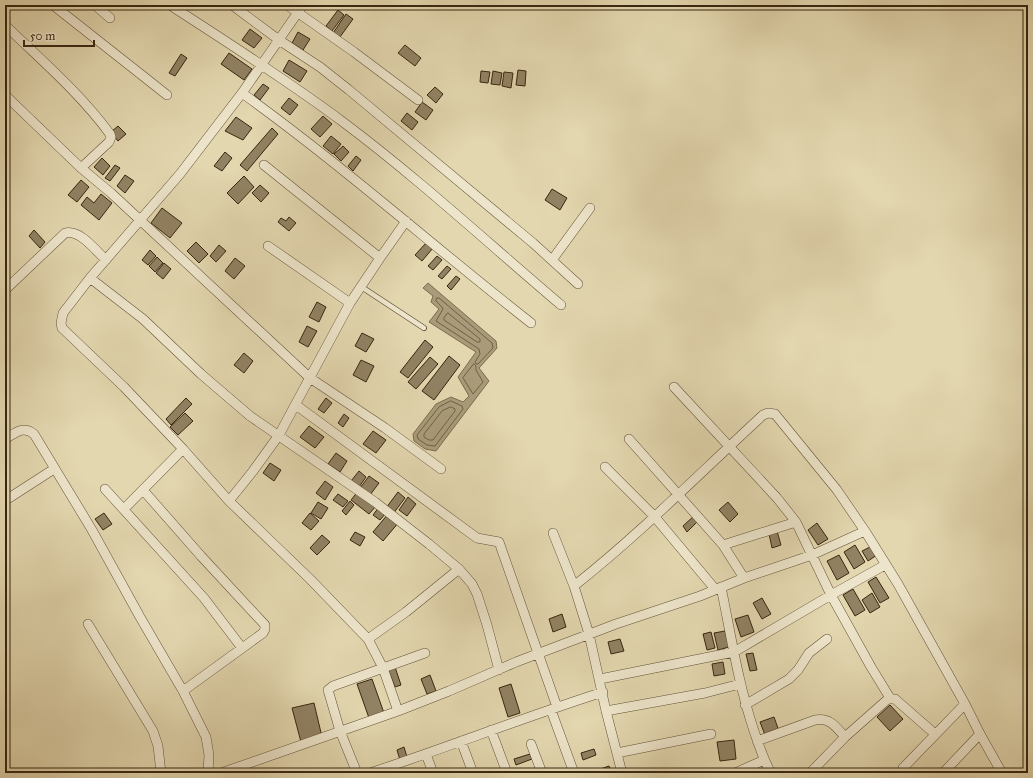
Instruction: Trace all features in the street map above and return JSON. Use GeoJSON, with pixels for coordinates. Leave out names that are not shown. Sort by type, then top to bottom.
{"type":"FeatureCollection","features":[{"type":"Feature","properties":{"kind":"street"},"geometry":{"type":"LineString","coordinates":[[53,5],[167,95]]}},
{"type":"Feature","properties":{"kind":"street"},"geometry":{"type":"LineString","coordinates":[[95,5],[110,18]]}},
{"type":"Feature","properties":{"kind":"street"},"geometry":{"type":"LineString","coordinates":[[170,5],[261,65],[344,123],[561,305]]}},
{"type":"Feature","properties":{"kind":"street"},"geometry":{"type":"LineString","coordinates":[[232,5],[279,40],[320,67],[349,90],[552,260],[578,284]]}},
{"type":"Feature","properties":{"kind":"street"},"geometry":{"type":"LineString","coordinates":[[287,5],[354,52],[418,100]]}},
{"type":"Feature","properties":{"kind":"street"},"geometry":{"type":"LineString","coordinates":[[303,5],[242,93],[180,174],[90,278],[63,313],[61,323],[62,328],[124,387],[183,449],[229,501],[310,578],[368,639],[383,668],[398,711]]}},
{"type":"Feature","properties":{"kind":"street"},"geometry":{"type":"LineString","coordinates":[[5,25],[84,102],[97,116],[110,134],[111,137],[109,142],[81,168]]}},
{"type":"Feature","properties":{"kind":"street"},"geometry":{"type":"LineString","coordinates":[[242,93],[310,144],[406,221],[488,290],[531,323]]}},
{"type":"Feature","properties":{"kind":"street"},"geometry":{"type":"LineString","coordinates":[[5,95],[81,168],[310,378],[441,469]]}},
{"type":"Feature","properties":{"kind":"street"},"geometry":{"type":"LineString","coordinates":[[264,165],[380,258]]}},
{"type":"Feature","properties":{"kind":"street"},"geometry":{"type":"LineString","coordinates":[[552,260],[590,208]]}},
{"type":"Feature","properties":{"kind":"street"},"geometry":{"type":"LineString","coordinates":[[229,501],[279,435],[360,286],[406,221]]}},
{"type":"Feature","properties":{"kind":"street"},"geometry":{"type":"LineString","coordinates":[[5,290],[65,233],[75,233],[80,236],[106,260]]}},
{"type":"Feature","properties":{"kind":"street"},"geometry":{"type":"LineString","coordinates":[[268,246],[350,303]]}},
{"type":"Feature","properties":{"kind":"street"},"geometry":{"type":"LineString","coordinates":[[90,278],[143,319],[200,374],[250,416],[375,502],[430,544],[459,569],[472,584],[477,594],[487,625],[498,670]]}},
{"type":"Feature","properties":{"kind":"street"},"geometry":{"type":"LineString","coordinates":[[674,387],[777,498],[796,522],[830,594],[890,698],[894,699],[935,734]]}},
{"type":"Feature","properties":{"kind":"street"},"geometry":{"type":"LineString","coordinates":[[296,405],[477,538],[499,542],[538,653],[574,773]]}},
{"type":"Feature","properties":{"kind":"street"},"geometry":{"type":"LineString","coordinates":[[574,586],[598,567],[763,416],[768,412],[775,414],[837,490],[865,531],[898,584],[1002,773]]}},
{"type":"Feature","properties":{"kind":"street"},"geometry":{"type":"LineString","coordinates":[[5,439],[21,429],[26,429],[34,434],[92,530],[183,691],[206,737],[209,755],[208,773]]}},
{"type":"Feature","properties":{"kind":"street"},"geometry":{"type":"LineString","coordinates":[[629,439],[723,545],[744,578]]}},
{"type":"Feature","properties":{"kind":"street"},"geometry":{"type":"LineString","coordinates":[[124,509],[183,449]]}},
{"type":"Feature","properties":{"kind":"street"},"geometry":{"type":"LineString","coordinates":[[605,467],[654,516],[718,588],[745,705],[764,760],[771,773]]}},
{"type":"Feature","properties":{"kind":"street"},"geometry":{"type":"LineString","coordinates":[[9,498],[54,469]]}},
{"type":"Feature","properties":{"kind":"street"},"geometry":{"type":"LineString","coordinates":[[105,489],[204,598],[242,648]]}},
{"type":"Feature","properties":{"kind":"street"},"geometry":{"type":"LineString","coordinates":[[143,490],[201,556],[265,624],[263,634],[183,691]]}},
{"type":"Feature","properties":{"kind":"street"},"geometry":{"type":"LineString","coordinates":[[723,545],[796,522]]}},
{"type":"Feature","properties":{"kind":"street"},"geometry":{"type":"LineString","coordinates":[[221,773],[340,730],[398,711],[538,653],[700,596],[744,578],[812,555],[865,531]]}},
{"type":"Feature","properties":{"kind":"street"},"geometry":{"type":"LineString","coordinates":[[553,534],[574,586],[589,634],[606,711],[622,773]]}},
{"type":"Feature","properties":{"kind":"street"},"geometry":{"type":"LineString","coordinates":[[600,679],[734,652],[830,594],[885,565]]}},
{"type":"Feature","properties":{"kind":"street"},"geometry":{"type":"LineString","coordinates":[[368,639],[406,612],[459,569]]}},
{"type":"Feature","properties":{"kind":"street"},"geometry":{"type":"LineString","coordinates":[[88,624],[153,731],[158,746],[161,773]]}},
{"type":"Feature","properties":{"kind":"street"},"geometry":{"type":"LineString","coordinates":[[745,705],[789,679],[798,670],[809,653],[827,640]]}},
{"type":"Feature","properties":{"kind":"street"},"geometry":{"type":"LineString","coordinates":[[357,773],[340,730],[328,690],[333,686],[424,653]]}},
{"type":"Feature","properties":{"kind":"street"},"geometry":{"type":"LineString","coordinates":[[606,711],[704,693],[740,684]]}},
{"type":"Feature","properties":{"kind":"street"},"geometry":{"type":"LineString","coordinates":[[370,773],[518,720],[603,692]]}},
{"type":"Feature","properties":{"kind":"street"},"geometry":{"type":"LineString","coordinates":[[810,773],[845,736],[890,698]]}},
{"type":"Feature","properties":{"kind":"street"},"geometry":{"type":"LineString","coordinates":[[903,768],[965,704]]}},
{"type":"Feature","properties":{"kind":"street"},"geometry":{"type":"LineString","coordinates":[[757,741],[821,719],[832,723],[845,736]]}},
{"type":"Feature","properties":{"kind":"street"},"geometry":{"type":"LineString","coordinates":[[491,730],[507,773]]}},
{"type":"Feature","properties":{"kind":"street"},"geometry":{"type":"LineString","coordinates":[[617,753],[711,734]]}},
{"type":"Feature","properties":{"kind":"street"},"geometry":{"type":"LineString","coordinates":[[943,773],[980,734]]}},
{"type":"Feature","properties":{"kind":"street"},"geometry":{"type":"LineString","coordinates":[[461,741],[473,773]]}},
{"type":"Feature","properties":{"kind":"street"},"geometry":{"type":"LineString","coordinates":[[531,744],[542,773]]}},
{"type":"Feature","properties":{"kind":"street"},"geometry":{"type":"LineString","coordinates":[[426,754],[433,773]]}},
{"type":"Feature","properties":{"kind":"street"},"geometry":{"type":"LineString","coordinates":[[735,773],[764,760]]}},
{"type":"Feature","properties":{"kind":"street"},"geometry":{"type":"LineString","coordinates":[[711,773],[719,773]]}},
{"type":"Feature","properties":{"kind":"lane"},"geometry":{"type":"LineString","coordinates":[[360,286],[424,328]]}},
{"type":"Feature","properties":{"kind":"water"},"geometry":{"type":"Polygon","coordinates":[[[428,283],[496,341],[497,348],[479,368],[489,381],[436,451],[425,449],[414,441],[413,434],[436,404],[451,397],[463,402],[469,396],[458,377],[476,352],[429,322],[439,309],[431,302],[433,296],[423,288],[428,283]]]}},
{"type":"Feature","properties":{"kind":"building"},"geometry":{"type":"Polygon","coordinates":[[[338,10],[344,15],[332,31],[326,26],[338,10]]]}},
{"type":"Feature","properties":{"kind":"building"},"geometry":{"type":"Polygon","coordinates":[[[346,14],[353,19],[340,37],[333,33],[346,14]]]}},
{"type":"Feature","properties":{"kind":"building"},"geometry":{"type":"Polygon","coordinates":[[[250,29],[262,38],[254,48],[242,40],[250,29]]]}},
{"type":"Feature","properties":{"kind":"building"},"geometry":{"type":"Polygon","coordinates":[[[298,32],[310,39],[303,50],[292,43],[298,32]]]}},
{"type":"Feature","properties":{"kind":"building"},"geometry":{"type":"Polygon","coordinates":[[[405,45],[421,58],[415,66],[398,53],[405,45]]]}},
{"type":"Feature","properties":{"kind":"building"},"geometry":{"type":"Polygon","coordinates":[[[229,53],[252,69],[244,80],[221,64],[229,53]]]}},
{"type":"Feature","properties":{"kind":"building"},"geometry":{"type":"Polygon","coordinates":[[[181,54],[187,58],[175,76],[169,73],[181,54]]]}},
{"type":"Feature","properties":{"kind":"building"},"geometry":{"type":"Polygon","coordinates":[[[289,60],[307,71],[300,82],[283,71],[289,60]]]}},
{"type":"Feature","properties":{"kind":"building"},"geometry":{"type":"Polygon","coordinates":[[[518,70],[526,71],[525,86],[516,85],[518,70]]]}},
{"type":"Feature","properties":{"kind":"building"},"geometry":{"type":"Polygon","coordinates":[[[481,71],[490,72],[488,83],[480,82],[481,71]]]}},
{"type":"Feature","properties":{"kind":"building"},"geometry":{"type":"Polygon","coordinates":[[[493,71],[502,73],[500,85],[491,84],[493,71]]]}},
{"type":"Feature","properties":{"kind":"building"},"geometry":{"type":"Polygon","coordinates":[[[504,72],[513,73],[511,88],[502,86],[504,72]]]}},
{"type":"Feature","properties":{"kind":"building"},"geometry":{"type":"Polygon","coordinates":[[[263,84],[269,88],[260,100],[254,95],[263,84]]]}},
{"type":"Feature","properties":{"kind":"building"},"geometry":{"type":"Polygon","coordinates":[[[435,87],[443,94],[436,103],[427,95],[435,87]]]}},
{"type":"Feature","properties":{"kind":"building"},"geometry":{"type":"Polygon","coordinates":[[[289,98],[298,105],[290,115],[281,108],[289,98]]]}},
{"type":"Feature","properties":{"kind":"building"},"geometry":{"type":"Polygon","coordinates":[[[422,102],[433,110],[426,120],[415,112],[422,102]]]}},
{"type":"Feature","properties":{"kind":"building"},"geometry":{"type":"Polygon","coordinates":[[[407,113],[418,122],[412,130],[401,121],[407,113]]]}},
{"type":"Feature","properties":{"kind":"building"},"geometry":{"type":"Polygon","coordinates":[[[323,116],[332,124],[320,137],[311,129],[323,116]]]}},
{"type":"Feature","properties":{"kind":"building"},"geometry":{"type":"Polygon","coordinates":[[[236,117],[252,128],[243,140],[225,131],[236,117]]]}},
{"type":"Feature","properties":{"kind":"building"},"geometry":{"type":"Polygon","coordinates":[[[118,126],[126,134],[118,141],[111,132],[118,126]]]}},
{"type":"Feature","properties":{"kind":"building"},"geometry":{"type":"Polygon","coordinates":[[[272,128],[278,134],[247,171],[240,165],[272,128]]]}},
{"type":"Feature","properties":{"kind":"building"},"geometry":{"type":"Polygon","coordinates":[[[331,136],[341,144],[333,154],[323,146],[331,136]]]}},
{"type":"Feature","properties":{"kind":"building"},"geometry":{"type":"Polygon","coordinates":[[[343,146],[349,152],[341,161],[334,154],[343,146]]]}},
{"type":"Feature","properties":{"kind":"building"},"geometry":{"type":"Polygon","coordinates":[[[225,152],[232,158],[222,171],[214,166],[225,152]]]}},
{"type":"Feature","properties":{"kind":"building"},"geometry":{"type":"Polygon","coordinates":[[[356,156],[361,160],[353,171],[348,166],[356,156]]]}},
{"type":"Feature","properties":{"kind":"building"},"geometry":{"type":"Polygon","coordinates":[[[102,158],[110,166],[103,175],[94,167],[102,158]]]}},
{"type":"Feature","properties":{"kind":"building"},"geometry":{"type":"Polygon","coordinates":[[[115,165],[120,168],[110,181],[105,178],[115,165]]]}},
{"type":"Feature","properties":{"kind":"building"},"geometry":{"type":"Polygon","coordinates":[[[125,175],[134,181],[125,193],[117,186],[125,175]]]}},
{"type":"Feature","properties":{"kind":"building"},"geometry":{"type":"Polygon","coordinates":[[[244,176],[254,187],[238,204],[227,193],[244,176]]]}},
{"type":"Feature","properties":{"kind":"building"},"geometry":{"type":"Polygon","coordinates":[[[81,180],[89,187],[77,202],[68,195],[81,180]]]}},
{"type":"Feature","properties":{"kind":"building"},"geometry":{"type":"Polygon","coordinates":[[[260,185],[269,193],[261,202],[252,193],[260,185]]]}},
{"type":"Feature","properties":{"kind":"building"},"geometry":{"type":"Polygon","coordinates":[[[552,189],[567,198],[560,210],[545,200],[552,189]]]}},
{"type":"Feature","properties":{"kind":"building"},"geometry":{"type":"Polygon","coordinates":[[[101,194],[112,203],[99,220],[81,205],[87,197],[94,203],[101,194]]]}},
{"type":"Feature","properties":{"kind":"building"},"geometry":{"type":"Polygon","coordinates":[[[162,208],[182,223],[170,238],[151,223],[162,208]]]}},
{"type":"Feature","properties":{"kind":"building"},"geometry":{"type":"Polygon","coordinates":[[[289,217],[296,223],[289,231],[278,222],[281,218],[286,221],[289,217]]]}},
{"type":"Feature","properties":{"kind":"building"},"geometry":{"type":"Polygon","coordinates":[[[34,230],[45,242],[40,248],[29,236],[34,230]]]}},
{"type":"Feature","properties":{"kind":"building"},"geometry":{"type":"Polygon","coordinates":[[[196,242],[208,254],[199,263],[187,251],[196,242]]]}},
{"type":"Feature","properties":{"kind":"building"},"geometry":{"type":"Polygon","coordinates":[[[426,243],[433,248],[422,261],[415,255],[426,243]]]}},
{"type":"Feature","properties":{"kind":"building"},"geometry":{"type":"Polygon","coordinates":[[[219,245],[226,251],[216,262],[210,256],[219,245]]]}},
{"type":"Feature","properties":{"kind":"building"},"geometry":{"type":"Polygon","coordinates":[[[150,250],[156,256],[148,265],[142,260],[150,250]]]}},
{"type":"Feature","properties":{"kind":"building"},"geometry":{"type":"Polygon","coordinates":[[[437,256],[442,260],[433,270],[428,266],[437,256]]]}},
{"type":"Feature","properties":{"kind":"building"},"geometry":{"type":"Polygon","coordinates":[[[157,257],[163,263],[155,272],[149,266],[157,257]]]}},
{"type":"Feature","properties":{"kind":"building"},"geometry":{"type":"Polygon","coordinates":[[[235,258],[245,266],[234,279],[225,271],[235,258]]]}},
{"type":"Feature","properties":{"kind":"building"},"geometry":{"type":"Polygon","coordinates":[[[164,263],[171,269],[163,279],[156,273],[164,263]]]}},
{"type":"Feature","properties":{"kind":"building"},"geometry":{"type":"Polygon","coordinates":[[[447,266],[451,269],[442,279],[438,276],[447,266]]]}},
{"type":"Feature","properties":{"kind":"building"},"geometry":{"type":"Polygon","coordinates":[[[456,276],[460,279],[451,290],[447,286],[456,276]]]}},
{"type":"Feature","properties":{"kind":"building"},"geometry":{"type":"Polygon","coordinates":[[[317,302],[326,307],[319,322],[309,317],[317,302]]]}},
{"type":"Feature","properties":{"kind":"building"},"geometry":{"type":"Polygon","coordinates":[[[307,326],[317,331],[308,347],[299,342],[307,326]]]}},
{"type":"Feature","properties":{"kind":"building"},"geometry":{"type":"Polygon","coordinates":[[[362,333],[374,339],[366,352],[355,346],[362,333]]]}},
{"type":"Feature","properties":{"kind":"building"},"geometry":{"type":"Polygon","coordinates":[[[425,340],[433,347],[408,378],[400,372],[425,340]]]}},
{"type":"Feature","properties":{"kind":"building"},"geometry":{"type":"Polygon","coordinates":[[[244,353],[253,361],[244,373],[234,365],[244,353]]]}},
{"type":"Feature","properties":{"kind":"building"},"geometry":{"type":"Polygon","coordinates":[[[449,356],[460,365],[434,400],[422,391],[449,356]]]}},
{"type":"Feature","properties":{"kind":"building"},"geometry":{"type":"Polygon","coordinates":[[[430,357],[438,364],[416,389],[408,382],[430,357]]]}},
{"type":"Feature","properties":{"kind":"building"},"geometry":{"type":"Polygon","coordinates":[[[361,360],[374,366],[366,382],[353,375],[361,360]]]}},
{"type":"Feature","properties":{"kind":"building"},"geometry":{"type":"Polygon","coordinates":[[[186,398],[192,404],[171,425],[166,419],[186,398]]]}},
{"type":"Feature","properties":{"kind":"building"},"geometry":{"type":"Polygon","coordinates":[[[326,398],[332,403],[324,413],[318,409],[326,398]]]}},
{"type":"Feature","properties":{"kind":"building"},"geometry":{"type":"Polygon","coordinates":[[[185,413],[193,421],[178,435],[170,427],[185,413]]]}},
{"type":"Feature","properties":{"kind":"building"},"geometry":{"type":"Polygon","coordinates":[[[344,414],[349,418],[343,427],[338,423],[344,414]]]}},
{"type":"Feature","properties":{"kind":"building"},"geometry":{"type":"Polygon","coordinates":[[[309,426],[324,437],[315,448],[300,437],[309,426]]]}},
{"type":"Feature","properties":{"kind":"building"},"geometry":{"type":"Polygon","coordinates":[[[373,431],[386,440],[376,453],[363,444],[373,431]]]}},
{"type":"Feature","properties":{"kind":"building"},"geometry":{"type":"Polygon","coordinates":[[[336,453],[347,461],[340,472],[328,464],[336,453]]]}},
{"type":"Feature","properties":{"kind":"building"},"geometry":{"type":"Polygon","coordinates":[[[270,463],[281,470],[274,481],[263,473],[270,463]]]}},
{"type":"Feature","properties":{"kind":"building"},"geometry":{"type":"Polygon","coordinates":[[[359,471],[366,477],[359,487],[351,481],[359,471]]]}},
{"type":"Feature","properties":{"kind":"building"},"geometry":{"type":"Polygon","coordinates":[[[369,476],[379,483],[370,495],[360,488],[369,476]]]}},
{"type":"Feature","properties":{"kind":"building"},"geometry":{"type":"Polygon","coordinates":[[[325,481],[333,487],[325,500],[316,493],[325,481]]]}},
{"type":"Feature","properties":{"kind":"building"},"geometry":{"type":"Polygon","coordinates":[[[359,490],[377,505],[369,514],[351,500],[359,490]]]}},
{"type":"Feature","properties":{"kind":"building"},"geometry":{"type":"Polygon","coordinates":[[[398,492],[405,498],[393,514],[386,508],[398,492]]]}},
{"type":"Feature","properties":{"kind":"building"},"geometry":{"type":"Polygon","coordinates":[[[338,494],[348,501],[343,507],[333,500],[338,494]]]}},
{"type":"Feature","properties":{"kind":"building"},"geometry":{"type":"Polygon","coordinates":[[[408,497],[416,504],[407,516],[399,510],[408,497]]]}},
{"type":"Feature","properties":{"kind":"building"},"geometry":{"type":"Polygon","coordinates":[[[350,501],[354,505],[346,515],[342,511],[350,501]]]}},
{"type":"Feature","properties":{"kind":"building"},"geometry":{"type":"Polygon","coordinates":[[[318,502],[328,508],[321,519],[311,513],[318,502]]]}},
{"type":"Feature","properties":{"kind":"building"},"geometry":{"type":"Polygon","coordinates":[[[728,502],[738,514],[730,522],[719,510],[728,502]]]}},
{"type":"Feature","properties":{"kind":"building"},"geometry":{"type":"Polygon","coordinates":[[[379,507],[386,513],[380,520],[373,515],[379,507]]]}},
{"type":"Feature","properties":{"kind":"building"},"geometry":{"type":"Polygon","coordinates":[[[104,513],[112,524],[103,530],[95,519],[104,513]]]}},
{"type":"Feature","properties":{"kind":"building"},"geometry":{"type":"Polygon","coordinates":[[[310,513],[319,521],[311,530],[302,523],[310,513]]]}},
{"type":"Feature","properties":{"kind":"building"},"geometry":{"type":"Polygon","coordinates":[[[388,514],[399,522],[383,541],[373,532],[388,514]]]}},
{"type":"Feature","properties":{"kind":"building"},"geometry":{"type":"Polygon","coordinates":[[[695,515],[699,520],[687,532],[683,526],[695,515]]]}},
{"type":"Feature","properties":{"kind":"building"},"geometry":{"type":"Polygon","coordinates":[[[817,523],[828,539],[818,545],[808,530],[817,523]]]}},
{"type":"Feature","properties":{"kind":"building"},"geometry":{"type":"Polygon","coordinates":[[[777,531],[781,545],[772,548],[769,534],[777,531]]]}},
{"type":"Feature","properties":{"kind":"building"},"geometry":{"type":"Polygon","coordinates":[[[355,532],[365,537],[360,546],[350,540],[355,532]]]}},
{"type":"Feature","properties":{"kind":"building"},"geometry":{"type":"Polygon","coordinates":[[[322,535],[330,542],[317,555],[310,548],[322,535]]]}},
{"type":"Feature","properties":{"kind":"building"},"geometry":{"type":"Polygon","coordinates":[[[855,545],[865,562],[854,569],[844,552],[855,545]]]}},
{"type":"Feature","properties":{"kind":"building"},"geometry":{"type":"Polygon","coordinates":[[[872,546],[877,555],[868,561],[862,551],[872,546]]]}},
{"type":"Feature","properties":{"kind":"building"},"geometry":{"type":"Polygon","coordinates":[[[839,555],[849,573],[837,580],[827,561],[839,555]]]}},
{"type":"Feature","properties":{"kind":"building"},"geometry":{"type":"Polygon","coordinates":[[[876,577],[889,598],[880,603],[868,582],[876,577]]]}},
{"type":"Feature","properties":{"kind":"building"},"geometry":{"type":"Polygon","coordinates":[[[853,589],[865,610],[855,616],[843,595],[853,589]]]}},
{"type":"Feature","properties":{"kind":"building"},"geometry":{"type":"Polygon","coordinates":[[[872,593],[880,607],[870,613],[862,600],[872,593]]]}},
{"type":"Feature","properties":{"kind":"building"},"geometry":{"type":"Polygon","coordinates":[[[762,598],[771,614],[762,619],[753,603],[762,598]]]}},
{"type":"Feature","properties":{"kind":"building"},"geometry":{"type":"Polygon","coordinates":[[[562,614],[566,627],[553,632],[549,619],[562,614]]]}},
{"type":"Feature","properties":{"kind":"building"},"geometry":{"type":"Polygon","coordinates":[[[748,615],[754,632],[741,637],[735,619],[748,615]]]}},
{"type":"Feature","properties":{"kind":"building"},"geometry":{"type":"Polygon","coordinates":[[[725,631],[729,647],[718,650],[714,633],[725,631]]]}},
{"type":"Feature","properties":{"kind":"building"},"geometry":{"type":"Polygon","coordinates":[[[711,632],[715,648],[707,650],[703,634],[711,632]]]}},
{"type":"Feature","properties":{"kind":"building"},"geometry":{"type":"Polygon","coordinates":[[[620,639],[624,651],[611,654],[608,642],[620,639]]]}},
{"type":"Feature","properties":{"kind":"building"},"geometry":{"type":"Polygon","coordinates":[[[753,653],[757,670],[750,671],[746,654],[753,653]]]}},
{"type":"Feature","properties":{"kind":"building"},"geometry":{"type":"Polygon","coordinates":[[[723,662],[725,674],[714,676],[712,664],[723,662]]]}},
{"type":"Feature","properties":{"kind":"building"},"geometry":{"type":"Polygon","coordinates":[[[395,667],[401,685],[395,687],[388,669],[395,667]]]}},
{"type":"Feature","properties":{"kind":"building"},"geometry":{"type":"Polygon","coordinates":[[[430,675],[436,691],[427,694],[421,679],[430,675]]]}},
{"type":"Feature","properties":{"kind":"building"},"geometry":{"type":"Polygon","coordinates":[[[372,679],[384,713],[369,718],[357,684],[372,679]]]}},
{"type":"Feature","properties":{"kind":"building"},"geometry":{"type":"Polygon","coordinates":[[[511,684],[520,713],[508,717],[499,688],[511,684]]]}},
{"type":"Feature","properties":{"kind":"building"},"geometry":{"type":"Polygon","coordinates":[[[314,703],[322,737],[301,742],[292,708],[314,703]]]}},
{"type":"Feature","properties":{"kind":"building"},"geometry":{"type":"Polygon","coordinates":[[[890,705],[903,719],[890,731],[877,717],[890,705]]]}},
{"type":"Feature","properties":{"kind":"building"},"geometry":{"type":"Polygon","coordinates":[[[774,717],[779,731],[765,735],[760,722],[774,717]]]}},
{"type":"Feature","properties":{"kind":"building"},"geometry":{"type":"Polygon","coordinates":[[[734,740],[736,759],[720,761],[717,742],[734,740]]]}},
{"type":"Feature","properties":{"kind":"building"},"geometry":{"type":"Polygon","coordinates":[[[404,747],[407,757],[400,760],[397,750],[404,747]]]}},
{"type":"Feature","properties":{"kind":"building"},"geometry":{"type":"Polygon","coordinates":[[[594,749],[596,755],[583,760],[581,753],[594,749]]]}},
{"type":"Feature","properties":{"kind":"building"},"geometry":{"type":"Polygon","coordinates":[[[530,754],[532,759],[516,765],[514,759],[530,754]]]}},
{"type":"Feature","properties":{"kind":"building"},"geometry":{"type":"Polygon","coordinates":[[[609,766],[612,772],[589,773],[609,766]]]}}]}
